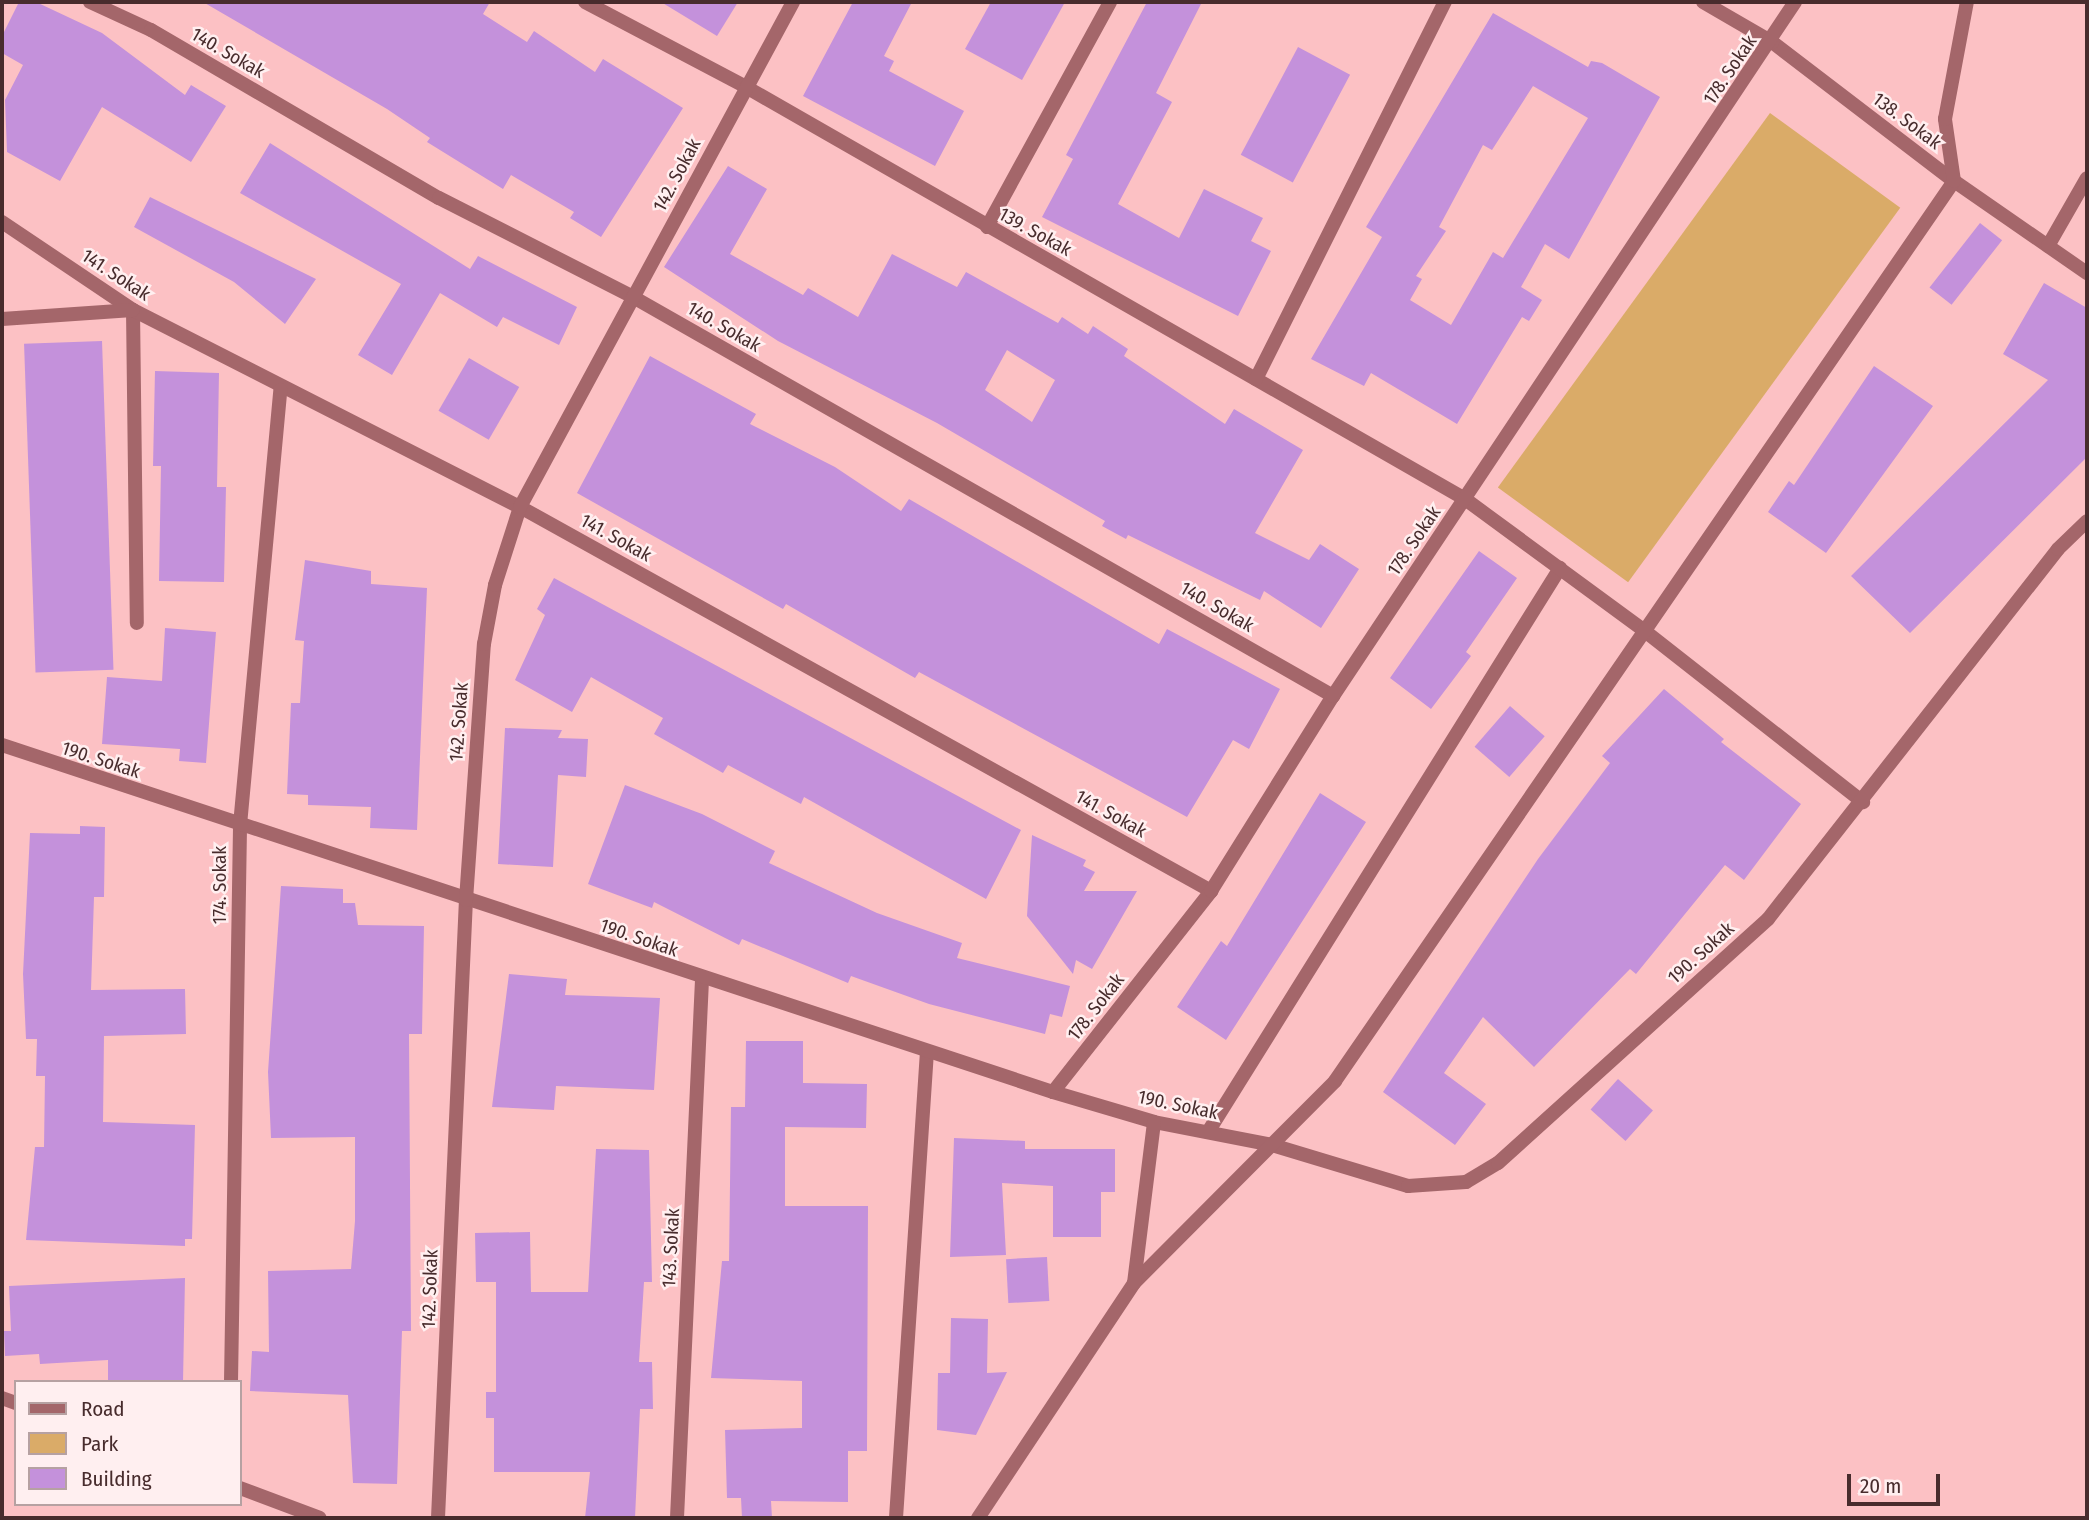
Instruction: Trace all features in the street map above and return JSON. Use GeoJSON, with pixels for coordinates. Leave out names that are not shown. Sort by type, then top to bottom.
{"type":"FeatureCollection","features":[{"type":"Feature","properties":{"kind":"street","name":"140. Sokak"},"geometry":{"type":"LineString","coordinates":[[90,2],[150,30],[439,198],[633,297],[1334,696]]}},
{"type":"Feature","properties":{"kind":"street","name":"139. Sokak"},"geometry":{"type":"LineString","coordinates":[[585,2],[746,87],[1465,499],[1646,632],[1863,802]]}},
{"type":"Feature","properties":{"kind":"street","name":"142. Sokak"},"geometry":{"type":"LineString","coordinates":[[438,1518],[466,900],[484,644],[495,585],[520,507],[793,2]]}},
{"type":"Feature","properties":{"kind":"street"},"geometry":{"type":"LineString","coordinates":[[987,227],[1110,2]]}},
{"type":"Feature","properties":{"kind":"street"},"geometry":{"type":"LineString","coordinates":[[1256,379],[1445,2]]}},
{"type":"Feature","properties":{"kind":"street","name":"138. Sokak"},"geometry":{"type":"LineString","coordinates":[[1703,2],[1772,42],[1954,181],[2087,273]]}},
{"type":"Feature","properties":{"kind":"street","name":"178. Sokak"},"geometry":{"type":"LineString","coordinates":[[1053,1092],[1211,891],[1334,696],[1772,42],[1795,2]]}},
{"type":"Feature","properties":{"kind":"street"},"geometry":{"type":"LineString","coordinates":[[978,1518],[1134,1283],[1335,1081],[1954,181],[1945,119],[1967,2]]}},
{"type":"Feature","properties":{"kind":"street"},"geometry":{"type":"LineString","coordinates":[[2048,246],[2087,178]]}},
{"type":"Feature","properties":{"kind":"street","name":"141. Sokak"},"geometry":{"type":"LineString","coordinates":[[2,222],[133,310],[280,390],[520,507],[1211,891]]}},
{"type":"Feature","properties":{"kind":"street"},"geometry":{"type":"LineString","coordinates":[[2,319],[133,310],[137,623]]}},
{"type":"Feature","properties":{"kind":"street","name":"174. Sokak"},"geometry":{"type":"LineString","coordinates":[[230,1380],[240,825],[280,390]]}},
{"type":"Feature","properties":{"kind":"street","name":"190. Sokak"},"geometry":{"type":"LineString","coordinates":[[2,745],[19,754],[1053,1092],[1154,1122],[1272,1145],[1408,1186],[1445,1188],[1466,1182],[1498,1163],[1768,919],[1863,802],[2059,549],[2087,521]]}},
{"type":"Feature","properties":{"kind":"street"},"geometry":{"type":"LineString","coordinates":[[1208,1132],[1560,568]]}},
{"type":"Feature","properties":{"kind":"street"},"geometry":{"type":"LineString","coordinates":[[2,760],[19,754]]}},
{"type":"Feature","properties":{"kind":"street","name":"143. Sokak"},"geometry":{"type":"LineString","coordinates":[[677,1518],[702,979]]}},
{"type":"Feature","properties":{"kind":"street"},"geometry":{"type":"LineString","coordinates":[[896,1518],[927,1053]]}},
{"type":"Feature","properties":{"kind":"street"},"geometry":{"type":"LineString","coordinates":[[1134,1283],[1154,1122]]}},
{"type":"Feature","properties":{"kind":"street"},"geometry":{"type":"LineString","coordinates":[[242,1489],[320,1518]]}},
{"type":"Feature","properties":{"kind":"green space"},"geometry":{"type":"Polygon","coordinates":[[[1770,113],[1900,208],[1628,582],[1498,488],[1770,113]]]}},
{"type":"Feature","properties":{"kind":"building"},"geometry":{"type":"Polygon","coordinates":[[[19,2],[36,2],[102,33],[185,95],[191,85],[226,106],[191,162],[102,107],[60,181],[7,152],[5,100],[23,65],[2,53],[2,36],[19,2]]]}},
{"type":"Feature","properties":{"kind":"building"},"geometry":{"type":"Polygon","coordinates":[[[203,2],[490,2],[483,14],[527,42],[534,31],[595,72],[603,59],[683,108],[601,237],[570,218],[574,212],[511,175],[503,189],[427,142],[430,138],[387,109],[203,2]]]}},
{"type":"Feature","properties":{"kind":"building"},"geometry":{"type":"Polygon","coordinates":[[[661,2],[738,2],[717,36],[661,2]]]}},
{"type":"Feature","properties":{"kind":"building"},"geometry":{"type":"Polygon","coordinates":[[[853,2],[912,2],[884,56],[894,61],[889,71],[964,111],[935,166],[803,96],[853,2]]]}},
{"type":"Feature","properties":{"kind":"building"},"geometry":{"type":"Polygon","coordinates":[[[991,2],[1065,2],[1022,80],[965,49],[991,2]]]}},
{"type":"Feature","properties":{"kind":"building"},"geometry":{"type":"Polygon","coordinates":[[[1147,2],[1202,2],[1156,93],[1172,102],[1118,204],[1179,238],[1204,189],[1263,218],[1251,241],[1271,251],[1238,316],[1042,217],[1073,159],[1066,155],[1147,2]]]}},
{"type":"Feature","properties":{"kind":"building"},"geometry":{"type":"Polygon","coordinates":[[[1493,13],[1588,67],[1591,61],[1602,63],[1660,97],[1569,259],[1545,244],[1521,287],[1542,300],[1529,321],[1522,317],[1457,424],[1371,373],[1364,386],[1311,359],[1382,237],[1366,227],[1493,13]],[[1533,86],[1492,150],[1483,145],[1439,227],[1446,231],[1416,276],[1422,279],[1410,300],[1451,325],[1493,252],[1503,258],[1588,118],[1533,86]]]}},
{"type":"Feature","properties":{"kind":"building"},"geometry":{"type":"Polygon","coordinates":[[[1298,47],[1350,75],[1293,182],[1241,155],[1298,47]]]}},
{"type":"Feature","properties":{"kind":"building"},"geometry":{"type":"Polygon","coordinates":[[[270,143],[470,269],[478,256],[577,307],[559,345],[503,317],[497,327],[440,293],[392,375],[358,355],[401,284],[240,193],[270,143]]]}},
{"type":"Feature","properties":{"kind":"building"},"geometry":{"type":"Polygon","coordinates":[[[728,166],[767,189],[730,254],[803,295],[808,288],[858,317],[892,254],[957,287],[966,272],[1058,323],[1062,317],[1088,334],[1093,326],[1128,349],[1124,356],[1225,424],[1234,409],[1303,450],[1255,533],[1309,560],[1320,544],[1359,569],[1321,628],[1264,591],[1260,600],[1128,535],[1126,539],[1102,526],[1105,521],[937,423],[778,341],[664,267],[728,166]],[[1007,350],[985,390],[1032,422],[1055,380],[1007,350]]]}},
{"type":"Feature","properties":{"kind":"building"},"geometry":{"type":"Polygon","coordinates":[[[150,197],[316,279],[285,324],[234,282],[134,227],[150,197]]]}},
{"type":"Feature","properties":{"kind":"building"},"geometry":{"type":"Polygon","coordinates":[[[1980,223],[2002,240],[1952,305],[1930,288],[1980,223]]]}},
{"type":"Feature","properties":{"kind":"building"},"geometry":{"type":"Polygon","coordinates":[[[2044,283],[2087,308],[2087,457],[1910,633],[1851,576],[2048,380],[2003,354],[2044,283]]]}},
{"type":"Feature","properties":{"kind":"building"},"geometry":{"type":"Polygon","coordinates":[[[102,341],[113,670],[36,673],[24,344],[102,341]]]}},
{"type":"Feature","properties":{"kind":"building"},"geometry":{"type":"Polygon","coordinates":[[[650,356],[756,414],[750,424],[835,467],[901,511],[909,499],[1159,644],[1167,629],[1280,689],[1249,749],[1233,740],[1187,817],[919,672],[915,678],[786,604],[783,609],[577,493],[650,356]]]}},
{"type":"Feature","properties":{"kind":"building"},"geometry":{"type":"Polygon","coordinates":[[[469,358],[519,387],[489,440],[438,411],[469,358]]]}},
{"type":"Feature","properties":{"kind":"building"},"geometry":{"type":"Polygon","coordinates":[[[1874,366],[1933,406],[1826,553],[1768,512],[1789,481],[1794,485],[1874,366]]]}},
{"type":"Feature","properties":{"kind":"building"},"geometry":{"type":"Polygon","coordinates":[[[155,371],[219,373],[217,487],[226,487],[224,582],[159,581],[161,466],[153,466],[155,371]]]}},
{"type":"Feature","properties":{"kind":"building"},"geometry":{"type":"Polygon","coordinates":[[[1479,551],[1517,578],[1466,652],[1471,656],[1431,709],[1390,678],[1479,551]]]}},
{"type":"Feature","properties":{"kind":"building"},"geometry":{"type":"Polygon","coordinates":[[[305,560],[371,571],[371,584],[427,588],[417,830],[370,828],[371,807],[308,805],[308,795],[287,794],[291,703],[300,703],[304,641],[295,640],[305,560]]]}},
{"type":"Feature","properties":{"kind":"building"},"geometry":{"type":"Polygon","coordinates":[[[554,578],[1021,830],[986,899],[804,797],[801,804],[728,765],[723,773],[654,734],[663,718],[591,677],[572,712],[515,680],[545,615],[537,609],[554,578]]]}},
{"type":"Feature","properties":{"kind":"building"},"geometry":{"type":"Polygon","coordinates":[[[165,628],[216,632],[206,763],[179,761],[180,749],[102,744],[107,677],[162,681],[165,628]]]}},
{"type":"Feature","properties":{"kind":"building"},"geometry":{"type":"Polygon","coordinates":[[[1664,689],[1724,739],[1721,742],[1801,804],[1744,880],[1725,865],[1636,974],[1630,969],[1534,1067],[1483,1017],[1444,1073],[1486,1104],[1455,1145],[1383,1092],[1538,859],[1610,763],[1602,756],[1664,689]]]}},
{"type":"Feature","properties":{"kind":"building"},"geometry":{"type":"Polygon","coordinates":[[[1510,706],[1545,736],[1509,777],[1475,747],[1510,706]]]}},
{"type":"Feature","properties":{"kind":"building"},"geometry":{"type":"Polygon","coordinates":[[[505,728],[562,730],[558,738],[588,739],[586,777],[558,775],[553,867],[498,864],[505,728]]]}},
{"type":"Feature","properties":{"kind":"building"},"geometry":{"type":"Polygon","coordinates":[[[625,785],[702,814],[775,851],[769,863],[877,913],[962,943],[957,958],[1070,986],[1062,1017],[1050,1014],[1045,1034],[929,1004],[851,976],[848,983],[742,939],[739,945],[654,902],[652,908],[588,884],[625,785]]]}},
{"type":"Feature","properties":{"kind":"building"},"geometry":{"type":"Polygon","coordinates":[[[1320,793],[1366,822],[1226,1040],[1177,1007],[1221,941],[1227,946],[1320,793]]]}},
{"type":"Feature","properties":{"kind":"building"},"geometry":{"type":"Polygon","coordinates":[[[80,826],[105,827],[104,897],[94,897],[91,990],[185,989],[186,1034],[104,1036],[103,1122],[195,1125],[192,1239],[185,1239],[185,1246],[26,1240],[35,1147],[44,1147],[45,1076],[36,1076],[37,1039],[26,1039],[23,974],[30,833],[80,834],[80,826]]]}},
{"type":"Feature","properties":{"kind":"building"},"geometry":{"type":"Polygon","coordinates":[[[1032,835],[1086,860],[1083,866],[1095,872],[1084,891],[1137,891],[1092,969],[1076,960],[1073,974],[1027,916],[1032,835]]]}},
{"type":"Feature","properties":{"kind":"building"},"geometry":{"type":"Polygon","coordinates":[[[281,886],[343,889],[343,903],[355,903],[358,925],[424,926],[422,1034],[409,1034],[411,1331],[402,1331],[397,1484],[353,1483],[348,1395],[250,1391],[252,1351],[269,1352],[268,1271],[351,1269],[355,1221],[355,1137],[271,1138],[268,1072],[281,886]]]}},
{"type":"Feature","properties":{"kind":"building"},"geometry":{"type":"Polygon","coordinates":[[[509,974],[567,979],[565,995],[660,998],[654,1090],[556,1086],[554,1110],[492,1107],[509,974]]]}},
{"type":"Feature","properties":{"kind":"building"},"geometry":{"type":"Polygon","coordinates":[[[746,1041],[803,1041],[803,1083],[867,1084],[866,1128],[785,1127],[785,1206],[868,1206],[867,1451],[848,1451],[848,1502],[771,1501],[772,1518],[742,1518],[741,1498],[727,1498],[725,1430],[802,1428],[802,1381],[711,1378],[722,1261],[729,1261],[731,1107],[745,1107],[746,1041]]]}},
{"type":"Feature","properties":{"kind":"building"},"geometry":{"type":"Polygon","coordinates":[[[1618,1079],[1653,1110],[1625,1141],[1591,1109],[1618,1079]]]}},
{"type":"Feature","properties":{"kind":"building"},"geometry":{"type":"Polygon","coordinates":[[[954,1138],[1025,1141],[1025,1149],[1115,1149],[1115,1192],[1101,1192],[1101,1237],[1053,1237],[1053,1186],[1002,1183],[1006,1255],[950,1257],[954,1138]]]}},
{"type":"Feature","properties":{"kind":"building"},"geometry":{"type":"Polygon","coordinates":[[[596,1149],[649,1150],[652,1282],[644,1282],[639,1362],[652,1362],[653,1409],[640,1409],[635,1518],[585,1518],[590,1472],[494,1472],[494,1418],[486,1418],[486,1392],[496,1392],[496,1282],[476,1282],[475,1233],[530,1232],[531,1292],[588,1292],[596,1149]]]}},
{"type":"Feature","properties":{"kind":"building"},"geometry":{"type":"Polygon","coordinates":[[[1047,1257],[1049,1301],[1008,1303],[1006,1259],[1047,1257]]]}},
{"type":"Feature","properties":{"kind":"building"},"geometry":{"type":"Polygon","coordinates":[[[185,1278],[183,1380],[108,1380],[108,1360],[40,1364],[39,1354],[5,1356],[4,1331],[11,1331],[9,1286],[185,1278]]]}},
{"type":"Feature","properties":{"kind":"building"},"geometry":{"type":"Polygon","coordinates":[[[951,1318],[988,1319],[987,1373],[1007,1372],[976,1435],[937,1430],[938,1373],[950,1373],[951,1318]]]}}]}
